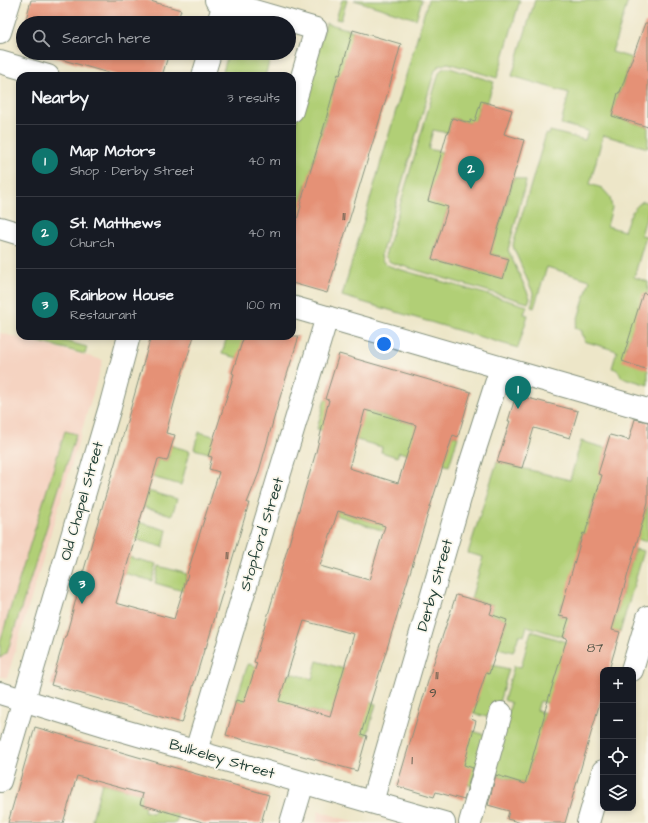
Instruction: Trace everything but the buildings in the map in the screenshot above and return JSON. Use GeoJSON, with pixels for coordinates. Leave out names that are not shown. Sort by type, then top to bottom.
{"type":"FeatureCollection","features":[{"type":"Feature","properties":{"kind":"street"},"geometry":{"type":"LineString","coordinates":[[0,32],[10,0]]}},
{"type":"Feature","properties":{"kind":"street"},"geometry":{"type":"LineString","coordinates":[[219,16],[222,1],[272,16]]}},
{"type":"Feature","properties":{"kind":"street"},"geometry":{"type":"LineString","coordinates":[[296,23],[316,29],[296,97]]}},
{"type":"Feature","properties":{"kind":"street"},"geometry":{"type":"LineString","coordinates":[[204,72],[208,60]]}},
{"type":"Feature","properties":{"kind":"street"},"geometry":{"type":"LineString","coordinates":[[0,62],[34,72]]}},
{"type":"Feature","properties":{"kind":"street"},"geometry":{"type":"LineString","coordinates":[[0,228],[16,233]]}},
{"type":"Feature","properties":{"kind":"street"},"geometry":{"type":"LineString","coordinates":[[296,308],[648,410]]}},
{"type":"Feature","properties":{"kind":"street","name":"Stopford Street"},"geometry":{"type":"LineString","coordinates":[[196,752],[327,317]]}},
{"type":"Feature","properties":{"kind":"street","name":"Old Chapel Street"},"geometry":{"type":"LineString","coordinates":[[0,781],[129,340]]}},
{"type":"Feature","properties":{"kind":"street","name":"Derby Street"},"geometry":{"type":"LineString","coordinates":[[372,802],[468,474],[501,368]]}},
{"type":"Feature","properties":{"kind":"street"},"geometry":{"type":"LineString","coordinates":[[633,667],[648,617]]}},
{"type":"Feature","properties":{"kind":"street","name":"Bulkeley Street"},"geometry":{"type":"LineString","coordinates":[[0,693],[196,752],[444,823]]}},
{"type":"Feature","properties":{"kind":"street"},"geometry":{"type":"LineString","coordinates":[[470,823],[501,714]]}},
{"type":"Feature","properties":{"kind":"street"},"geometry":{"type":"LineString","coordinates":[[588,823],[602,775]]}},
{"type":"Feature","properties":{"kind":"street"},"geometry":{"type":"LineString","coordinates":[[291,823],[303,783]]}},
{"type":"Feature","properties":{"kind":"shaded area"},"geometry":{"type":"Polygon","coordinates":[[[0,333],[16,337],[16,340],[27,340],[103,360],[7,678],[0,676],[0,333]]]}},
{"type":"Feature","properties":{"kind":"shaded area"},"geometry":{"type":"Polygon","coordinates":[[[319,811],[356,823],[316,823],[319,811]]]}},
{"type":"Feature","properties":{"kind":"green space"},"geometry":{"type":"Polygon","coordinates":[[[342,0],[347,0],[341,20],[336,19],[342,0]]]}},
{"type":"Feature","properties":{"kind":"green space"},"geometry":{"type":"Polygon","coordinates":[[[354,0],[422,0],[416,19],[354,0]]]}},
{"type":"Feature","properties":{"kind":"green space"},"geometry":{"type":"Polygon","coordinates":[[[428,0],[520,0],[497,78],[448,63],[439,66],[435,70],[381,255],[382,260],[385,264],[395,268],[527,306],[524,314],[528,315],[518,348],[342,296],[428,0]]]}},
{"type":"Feature","properties":{"kind":"green space"},"geometry":{"type":"Polygon","coordinates":[[[535,0],[628,1],[612,52],[632,58],[620,92],[618,93],[612,116],[648,127],[648,148],[603,135],[590,184],[602,188],[610,197],[612,208],[607,226],[624,231],[631,214],[636,207],[643,201],[648,203],[648,212],[641,235],[646,236],[634,277],[648,282],[648,334],[632,330],[626,348],[648,370],[648,385],[621,377],[618,371],[612,368],[617,351],[584,341],[585,337],[583,336],[582,331],[575,328],[590,280],[547,267],[534,308],[531,307],[534,295],[513,245],[546,134],[549,135],[550,131],[585,140],[588,131],[561,124],[569,93],[512,76],[535,0]]]}},
{"type":"Feature","properties":{"kind":"green space"},"geometry":{"type":"Polygon","coordinates":[[[326,23],[364,34],[351,78],[338,75],[332,96],[340,116],[327,113],[321,133],[333,136],[317,149],[311,170],[318,187],[306,184],[300,205],[312,209],[297,220],[296,223],[296,123],[326,23]]]}},
{"type":"Feature","properties":{"kind":"green space"},"geometry":{"type":"Polygon","coordinates":[[[226,60],[270,60],[266,72],[223,72],[226,60]]]}},
{"type":"Feature","properties":{"kind":"green space"},"geometry":{"type":"Polygon","coordinates":[[[444,68],[450,68],[494,82],[487,103],[481,101],[475,121],[470,123],[452,118],[448,133],[433,130],[428,149],[442,152],[448,207],[432,259],[503,279],[509,259],[474,249],[495,240],[514,177],[526,181],[508,250],[530,298],[528,303],[396,264],[390,262],[385,256],[439,73],[444,68]]]}},
{"type":"Feature","properties":{"kind":"green space"},"geometry":{"type":"Polygon","coordinates":[[[32,340],[61,340],[87,347],[85,354],[32,340]]]}},
{"type":"Feature","properties":{"kind":"green space"},"geometry":{"type":"Polygon","coordinates":[[[226,340],[245,340],[250,361],[222,354],[226,340]]]}},
{"type":"Feature","properties":{"kind":"green space"},"geometry":{"type":"Polygon","coordinates":[[[325,399],[458,437],[449,466],[399,452],[397,457],[381,452],[382,447],[317,429],[325,399]]]}},
{"type":"Feature","properties":{"kind":"green space"},"geometry":{"type":"Polygon","coordinates":[[[65,431],[76,434],[7,653],[0,658],[0,642],[65,431]]]}},
{"type":"Feature","properties":{"kind":"green space"},"geometry":{"type":"Polygon","coordinates":[[[199,432],[228,440],[223,457],[194,449],[199,432]]]}},
{"type":"Feature","properties":{"kind":"green space"},"geometry":{"type":"Polygon","coordinates":[[[581,441],[626,454],[617,479],[596,496],[587,525],[610,531],[607,540],[582,533],[578,550],[591,554],[613,626],[635,549],[644,551],[620,632],[578,630],[566,626],[563,637],[527,626],[524,636],[519,635],[513,652],[480,643],[500,640],[507,620],[490,614],[493,605],[471,599],[483,557],[468,553],[497,462],[570,480],[581,441]],[[562,603],[559,616],[572,619],[575,607],[562,603]]]}},
{"type":"Feature","properties":{"kind":"green space"},"geometry":{"type":"Polygon","coordinates":[[[162,443],[190,451],[181,485],[152,477],[158,459],[167,461],[169,455],[162,443]]]}},
{"type":"Feature","properties":{"kind":"green space"},"geometry":{"type":"Polygon","coordinates":[[[148,491],[177,499],[172,515],[143,507],[148,491]]]}},
{"type":"Feature","properties":{"kind":"green space"},"geometry":{"type":"Polygon","coordinates":[[[648,503],[648,538],[647,542],[637,539],[648,503]]]}},
{"type":"Feature","properties":{"kind":"green space"},"geometry":{"type":"Polygon","coordinates":[[[338,511],[386,526],[384,531],[336,515],[338,511]]]}},
{"type":"Feature","properties":{"kind":"green space"},"geometry":{"type":"Polygon","coordinates":[[[138,522],[167,530],[163,547],[134,539],[138,522]]]}},
{"type":"Feature","properties":{"kind":"green space"},"geometry":{"type":"Polygon","coordinates":[[[128,557],[157,564],[152,581],[124,573],[128,557]]]}},
{"type":"Feature","properties":{"kind":"green space"},"geometry":{"type":"Polygon","coordinates":[[[159,566],[187,574],[183,591],[155,583],[159,566]]]}},
{"type":"Feature","properties":{"kind":"green space"},"geometry":{"type":"Polygon","coordinates":[[[531,631],[566,642],[559,707],[540,701],[537,710],[545,713],[540,731],[551,734],[533,756],[530,766],[528,785],[491,773],[511,703],[504,700],[514,666],[521,667],[531,631]]]}},
{"type":"Feature","properties":{"kind":"green space"},"geometry":{"type":"Polygon","coordinates":[[[317,661],[344,669],[337,693],[376,704],[367,736],[331,716],[310,710],[236,700],[248,664],[290,676],[291,673],[312,679],[317,661]]]}},
{"type":"Feature","properties":{"kind":"green space"},"geometry":{"type":"Polygon","coordinates":[[[492,665],[509,669],[494,719],[461,710],[463,704],[475,707],[478,698],[472,669],[488,674],[492,665]]]}},
{"type":"Feature","properties":{"kind":"green space"},"geometry":{"type":"Polygon","coordinates":[[[473,731],[489,736],[474,786],[442,777],[473,731]]]}},
{"type":"Feature","properties":{"kind":"green space"},"geometry":{"type":"Polygon","coordinates":[[[102,783],[143,794],[140,804],[145,806],[144,811],[153,813],[157,798],[164,800],[161,811],[178,815],[176,823],[93,823],[92,819],[102,783]]]}},
{"type":"Feature","properties":{"kind":"place","name":"St. Matthews"},"geometry":{"type":"Point","coordinates":[471,189]}},
{"type":"Feature","properties":{"kind":"place","name":"Map Motors"},"geometry":{"type":"Point","coordinates":[518,409]}},
{"type":"Feature","properties":{"kind":"place","name":"Rainbow House"},"geometry":{"type":"Point","coordinates":[82,604]}}]}
